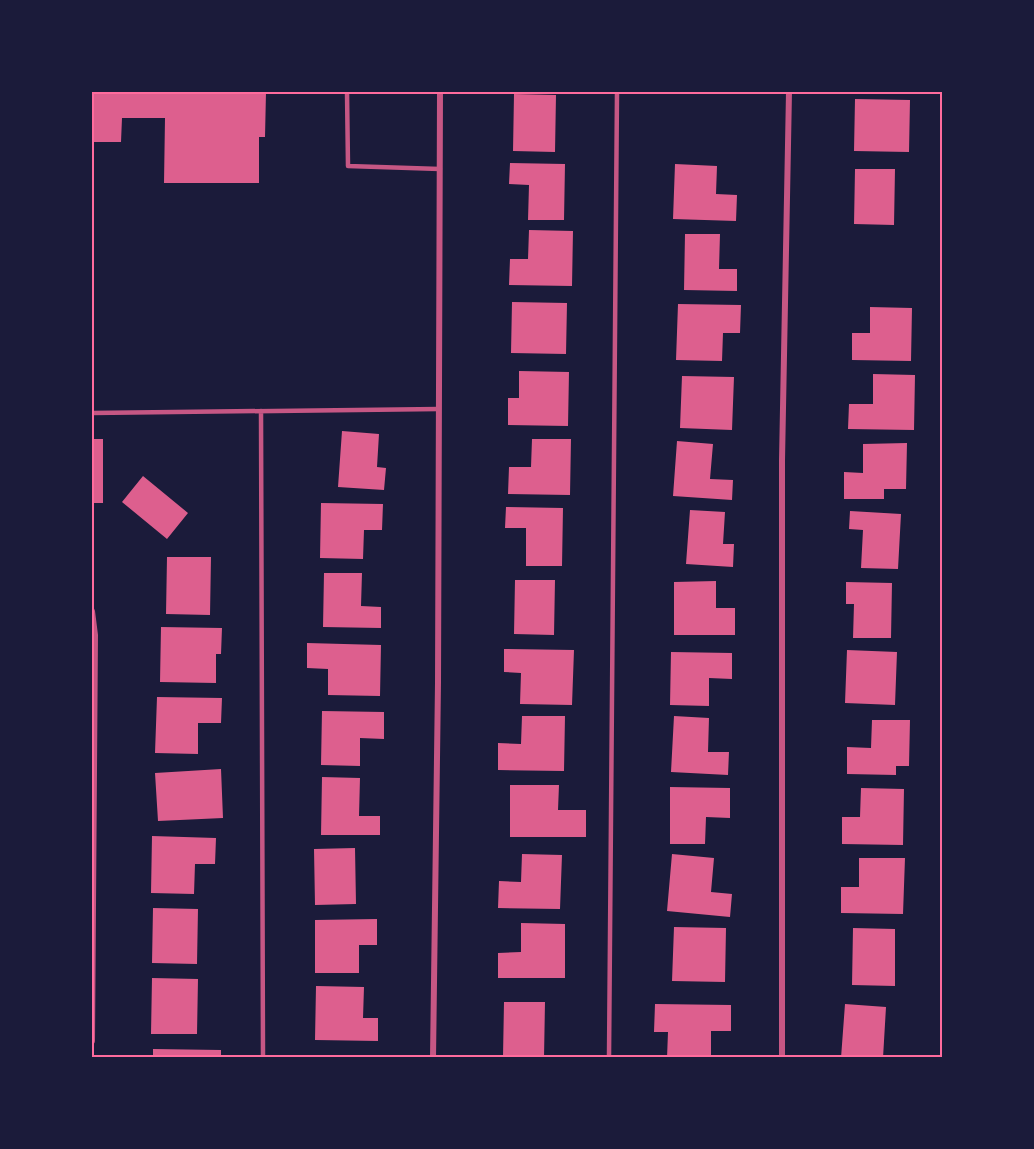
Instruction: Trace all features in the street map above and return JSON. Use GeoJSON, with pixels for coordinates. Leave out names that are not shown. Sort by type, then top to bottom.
{"type":"FeatureCollection","features":[{"type":"Feature","properties":{"kind":"street"},"geometry":{"type":"LineString","coordinates":[[433,1058],[440,409],[440,92]]}},
{"type":"Feature","properties":{"kind":"street"},"geometry":{"type":"LineString","coordinates":[[782,1058],[782,461],[789,92]]}},
{"type":"Feature","properties":{"kind":"street"},"geometry":{"type":"LineString","coordinates":[[92,611],[95,658],[92,1041]]}},
{"type":"Feature","properties":{"kind":"lane"},"geometry":{"type":"LineString","coordinates":[[347,92],[348,166],[440,169]]}},
{"type":"Feature","properties":{"kind":"lane"},"geometry":{"type":"LineString","coordinates":[[609,1058],[617,92]]}},
{"type":"Feature","properties":{"kind":"lane"},"geometry":{"type":"LineString","coordinates":[[92,413],[440,409]]}},
{"type":"Feature","properties":{"kind":"lane"},"geometry":{"type":"LineString","coordinates":[[261,411],[263,1058]]}},
{"type":"Feature","properties":{"kind":"building"},"geometry":{"type":"Polygon","coordinates":[[[92,92],[266,92],[265,137],[259,137],[259,183],[164,183],[165,118],[122,118],[121,142],[92,142],[92,92]]]}},
{"type":"Feature","properties":{"kind":"building"},"geometry":{"type":"Polygon","coordinates":[[[514,94],[556,95],[555,152],[513,151],[514,94]]]}},
{"type":"Feature","properties":{"kind":"building"},"geometry":{"type":"Polygon","coordinates":[[[855,99],[910,100],[909,152],[854,151],[855,99]]]}},
{"type":"Feature","properties":{"kind":"building"},"geometry":{"type":"Polygon","coordinates":[[[510,163],[565,164],[564,220],[528,220],[529,185],[509,184],[510,163]]]}},
{"type":"Feature","properties":{"kind":"building"},"geometry":{"type":"Polygon","coordinates":[[[675,164],[717,166],[716,194],[737,195],[736,221],[673,219],[675,164]]]}},
{"type":"Feature","properties":{"kind":"building"},"geometry":{"type":"Polygon","coordinates":[[[855,169],[895,169],[894,225],[854,224],[855,169]]]}},
{"type":"Feature","properties":{"kind":"building"},"geometry":{"type":"Polygon","coordinates":[[[529,230],[573,231],[572,286],[509,285],[510,259],[528,259],[529,230]]]}},
{"type":"Feature","properties":{"kind":"building"},"geometry":{"type":"Polygon","coordinates":[[[685,234],[720,234],[719,269],[737,269],[737,291],[684,290],[685,234]]]}},
{"type":"Feature","properties":{"kind":"building"},"geometry":{"type":"Polygon","coordinates":[[[512,302],[567,303],[566,354],[511,353],[512,302]]]}},
{"type":"Feature","properties":{"kind":"building"},"geometry":{"type":"Polygon","coordinates":[[[678,304],[741,305],[740,333],[723,333],[722,361],[676,360],[678,304]]]}},
{"type":"Feature","properties":{"kind":"building"},"geometry":{"type":"Polygon","coordinates":[[[870,307],[912,308],[911,361],[852,360],[852,333],[870,333],[870,307]]]}},
{"type":"Feature","properties":{"kind":"building"},"geometry":{"type":"Polygon","coordinates":[[[519,371],[569,372],[568,426],[508,425],[508,398],[519,398],[519,371]]]}},
{"type":"Feature","properties":{"kind":"building"},"geometry":{"type":"Polygon","coordinates":[[[873,374],[915,375],[914,430],[848,429],[849,404],[873,404],[873,374]]]}},
{"type":"Feature","properties":{"kind":"building"},"geometry":{"type":"Polygon","coordinates":[[[682,376],[734,377],[732,430],[680,428],[682,376]]]}},
{"type":"Feature","properties":{"kind":"building"},"geometry":{"type":"Polygon","coordinates":[[[342,431],[379,434],[377,467],[386,468],[384,490],[338,487],[342,431]]]}},
{"type":"Feature","properties":{"kind":"building"},"geometry":{"type":"Polygon","coordinates":[[[92,439],[103,439],[103,503],[92,503],[92,439]]]}},
{"type":"Feature","properties":{"kind":"building"},"geometry":{"type":"Polygon","coordinates":[[[532,439],[571,439],[570,495],[508,494],[509,467],[531,467],[532,439]]]}},
{"type":"Feature","properties":{"kind":"building"},"geometry":{"type":"Polygon","coordinates":[[[677,441],[713,444],[710,479],[733,480],[732,500],[673,496],[677,441]]]}},
{"type":"Feature","properties":{"kind":"building"},"geometry":{"type":"Polygon","coordinates":[[[907,443],[906,489],[884,489],[884,499],[844,499],[844,472],[863,473],[863,444],[907,443]]]}},
{"type":"Feature","properties":{"kind":"building"},"geometry":{"type":"Polygon","coordinates":[[[143,476],[188,513],[167,539],[122,502],[143,476]]]}},
{"type":"Feature","properties":{"kind":"building"},"geometry":{"type":"Polygon","coordinates":[[[321,503],[383,504],[382,530],[364,530],[363,559],[320,558],[321,503]]]}},
{"type":"Feature","properties":{"kind":"building"},"geometry":{"type":"Polygon","coordinates":[[[506,507],[563,508],[562,566],[526,566],[526,528],[505,528],[506,507]]]}},
{"type":"Feature","properties":{"kind":"building"},"geometry":{"type":"Polygon","coordinates":[[[690,510],[725,512],[723,544],[734,544],[733,567],[686,564],[690,510]]]}},
{"type":"Feature","properties":{"kind":"building"},"geometry":{"type":"Polygon","coordinates":[[[850,511],[901,514],[898,569],[861,568],[863,530],[849,529],[850,511]]]}},
{"type":"Feature","properties":{"kind":"building"},"geometry":{"type":"Polygon","coordinates":[[[167,557],[211,557],[210,615],[166,614],[167,557]]]}},
{"type":"Feature","properties":{"kind":"building"},"geometry":{"type":"Polygon","coordinates":[[[324,573],[362,573],[361,606],[381,607],[381,628],[323,627],[324,573]]]}},
{"type":"Feature","properties":{"kind":"building"},"geometry":{"type":"Polygon","coordinates":[[[515,580],[555,580],[554,635],[514,634],[515,580]]]}},
{"type":"Feature","properties":{"kind":"building"},"geometry":{"type":"Polygon","coordinates":[[[716,581],[716,608],[735,608],[735,635],[674,635],[674,582],[716,581]]]}},
{"type":"Feature","properties":{"kind":"building"},"geometry":{"type":"Polygon","coordinates":[[[846,582],[892,583],[891,638],[853,638],[854,604],[846,604],[846,582]]]}},
{"type":"Feature","properties":{"kind":"building"},"geometry":{"type":"Polygon","coordinates":[[[161,627],[222,628],[221,654],[216,654],[216,683],[160,682],[161,627]]]}},
{"type":"Feature","properties":{"kind":"building"},"geometry":{"type":"Polygon","coordinates":[[[307,643],[381,645],[380,696],[328,695],[328,669],[307,668],[307,643]]]}},
{"type":"Feature","properties":{"kind":"building"},"geometry":{"type":"Polygon","coordinates":[[[504,649],[574,650],[572,705],[520,704],[521,673],[504,672],[504,649]]]}},
{"type":"Feature","properties":{"kind":"building"},"geometry":{"type":"Polygon","coordinates":[[[847,650],[897,652],[895,705],[845,703],[847,650]]]}},
{"type":"Feature","properties":{"kind":"building"},"geometry":{"type":"Polygon","coordinates":[[[671,652],[732,653],[732,679],[709,678],[709,706],[670,705],[671,652]]]}},
{"type":"Feature","properties":{"kind":"building"},"geometry":{"type":"Polygon","coordinates":[[[157,697],[222,698],[221,723],[198,723],[198,754],[155,753],[157,697]]]}},
{"type":"Feature","properties":{"kind":"building"},"geometry":{"type":"Polygon","coordinates":[[[322,711],[384,712],[384,739],[360,738],[360,766],[321,765],[322,711]]]}},
{"type":"Feature","properties":{"kind":"building"},"geometry":{"type":"Polygon","coordinates":[[[522,716],[565,716],[564,771],[498,770],[498,743],[521,744],[522,716]]]}},
{"type":"Feature","properties":{"kind":"building"},"geometry":{"type":"Polygon","coordinates":[[[674,716],[709,718],[708,752],[729,752],[728,775],[671,772],[674,716]]]}},
{"type":"Feature","properties":{"kind":"building"},"geometry":{"type":"Polygon","coordinates":[[[872,720],[910,720],[909,766],[896,766],[896,775],[847,774],[847,747],[871,748],[872,720]]]}},
{"type":"Feature","properties":{"kind":"building"},"geometry":{"type":"Polygon","coordinates":[[[221,769],[223,818],[158,821],[155,773],[221,769]]]}},
{"type":"Feature","properties":{"kind":"building"},"geometry":{"type":"Polygon","coordinates":[[[322,777],[360,778],[359,816],[380,816],[380,835],[321,835],[322,777]]]}},
{"type":"Feature","properties":{"kind":"building"},"geometry":{"type":"Polygon","coordinates":[[[510,785],[559,785],[558,810],[586,810],[586,837],[510,837],[510,785]]]}},
{"type":"Feature","properties":{"kind":"building"},"geometry":{"type":"Polygon","coordinates":[[[670,787],[730,788],[730,818],[706,817],[705,844],[670,844],[670,787]]]}},
{"type":"Feature","properties":{"kind":"building"},"geometry":{"type":"Polygon","coordinates":[[[861,788],[904,789],[903,845],[842,844],[842,817],[860,817],[861,788]]]}},
{"type":"Feature","properties":{"kind":"building"},"geometry":{"type":"Polygon","coordinates":[[[152,836],[216,838],[215,864],[195,864],[194,894],[151,893],[152,836]]]}},
{"type":"Feature","properties":{"kind":"building"},"geometry":{"type":"Polygon","coordinates":[[[355,848],[356,904],[315,905],[314,849],[355,848]]]}},
{"type":"Feature","properties":{"kind":"building"},"geometry":{"type":"Polygon","coordinates":[[[522,854],[562,855],[560,909],[498,908],[499,881],[521,882],[522,854]]]}},
{"type":"Feature","properties":{"kind":"building"},"geometry":{"type":"Polygon","coordinates":[[[672,854],[714,858],[711,892],[732,894],[730,917],[667,911],[672,854]]]}},
{"type":"Feature","properties":{"kind":"building"},"geometry":{"type":"Polygon","coordinates":[[[859,858],[905,858],[903,914],[841,913],[841,887],[859,887],[859,858]]]}},
{"type":"Feature","properties":{"kind":"building"},"geometry":{"type":"Polygon","coordinates":[[[153,908],[198,909],[197,964],[152,963],[153,908]]]}},
{"type":"Feature","properties":{"kind":"building"},"geometry":{"type":"Polygon","coordinates":[[[377,919],[377,945],[359,945],[359,973],[315,973],[315,920],[377,919]]]}},
{"type":"Feature","properties":{"kind":"building"},"geometry":{"type":"Polygon","coordinates":[[[521,923],[565,924],[565,978],[498,978],[498,953],[521,952],[521,923]]]}},
{"type":"Feature","properties":{"kind":"building"},"geometry":{"type":"Polygon","coordinates":[[[674,927],[726,928],[725,982],[672,981],[674,927]]]}},
{"type":"Feature","properties":{"kind":"building"},"geometry":{"type":"Polygon","coordinates":[[[853,928],[895,929],[895,986],[852,985],[853,928]]]}},
{"type":"Feature","properties":{"kind":"building"},"geometry":{"type":"Polygon","coordinates":[[[152,978],[198,979],[197,1034],[151,1034],[152,978]]]}},
{"type":"Feature","properties":{"kind":"building"},"geometry":{"type":"Polygon","coordinates":[[[316,986],[364,987],[363,1018],[378,1018],[378,1041],[315,1040],[316,986]]]}},
{"type":"Feature","properties":{"kind":"building"},"geometry":{"type":"Polygon","coordinates":[[[504,1002],[545,1002],[544,1058],[503,1057],[504,1002]]]}},
{"type":"Feature","properties":{"kind":"building"},"geometry":{"type":"Polygon","coordinates":[[[655,1004],[731,1005],[731,1031],[711,1031],[711,1058],[667,1058],[668,1032],[654,1032],[655,1004]]]}},
{"type":"Feature","properties":{"kind":"building"},"geometry":{"type":"Polygon","coordinates":[[[845,1004],[886,1007],[883,1058],[841,1058],[845,1004]]]}},
{"type":"Feature","properties":{"kind":"building"},"geometry":{"type":"Polygon","coordinates":[[[153,1049],[221,1050],[221,1058],[153,1058],[153,1049]]]}}]}
